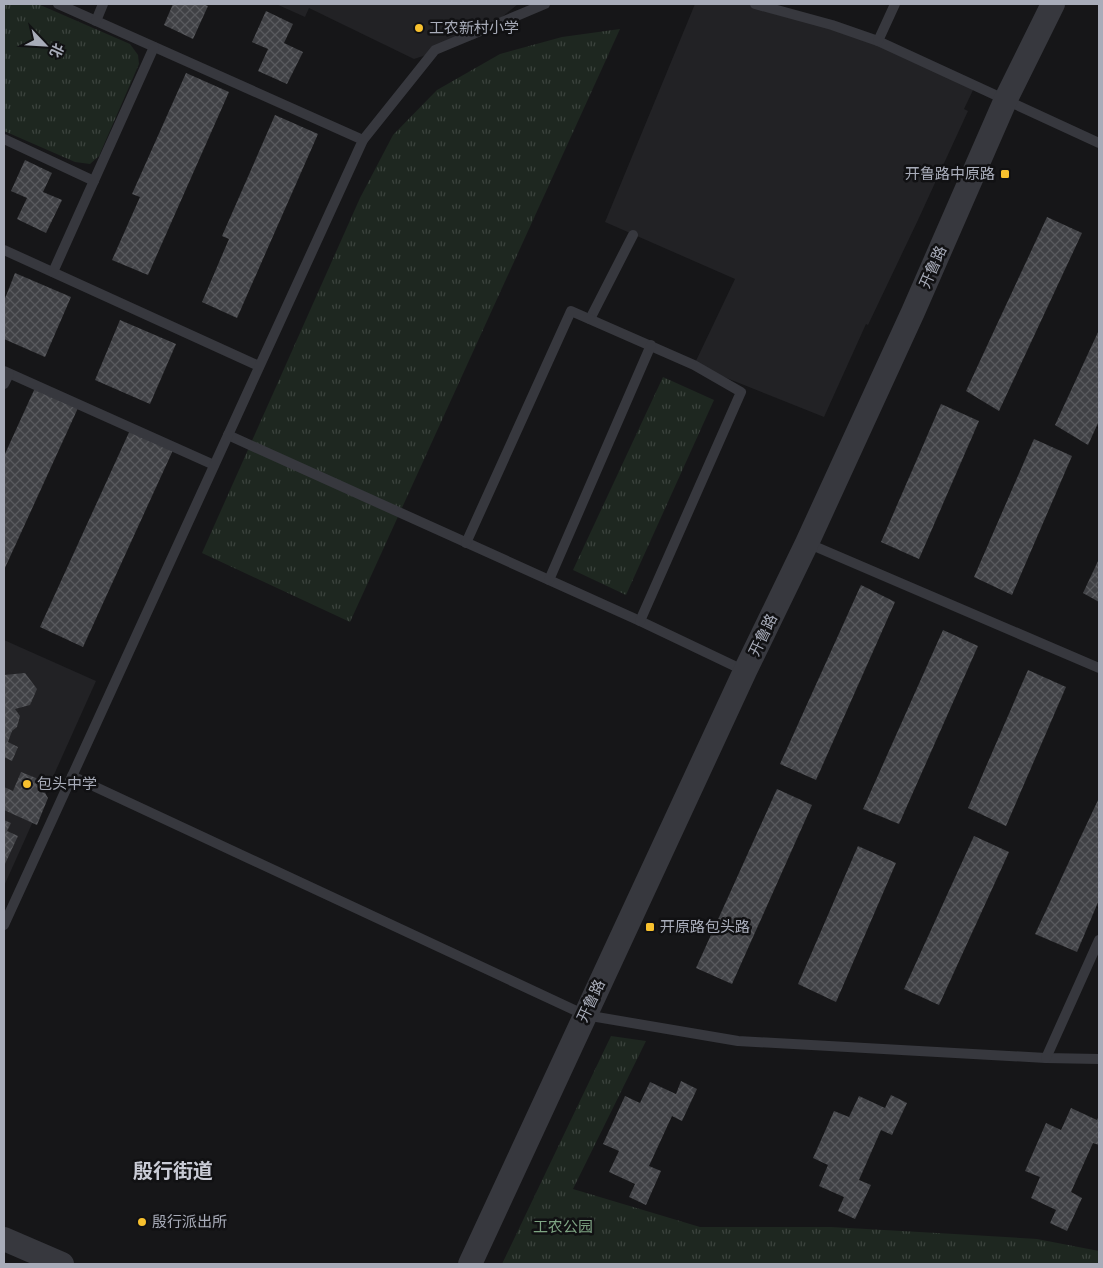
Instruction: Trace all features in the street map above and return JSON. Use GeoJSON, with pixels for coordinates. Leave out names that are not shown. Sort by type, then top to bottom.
{"type":"FeatureCollection","features":[{"type":"Feature","properties":{"kind":"street","name":"开鲁路"},"geometry":{"type":"LineString","coordinates":[[470,1264],[745,671],[807,543],[913,312],[1006,99],[1053,4]]}},
{"type":"Feature","properties":{"kind":"street"},"geometry":{"type":"LineString","coordinates":[[4,1239],[62,1264]]}},
{"type":"Feature","properties":{"kind":"lane"},"geometry":{"type":"LineString","coordinates":[[58,4],[363,140]]}},
{"type":"Feature","properties":{"kind":"lane"},"geometry":{"type":"LineString","coordinates":[[96,21],[103,4]]}},
{"type":"Feature","properties":{"kind":"lane"},"geometry":{"type":"LineString","coordinates":[[4,925],[363,140],[435,50],[545,4]]}},
{"type":"Feature","properties":{"kind":"lane"},"geometry":{"type":"LineString","coordinates":[[755,4],[789,8],[878,41],[1099,143]]}},
{"type":"Feature","properties":{"kind":"lane"},"geometry":{"type":"LineString","coordinates":[[878,41],[895,4]]}},
{"type":"Feature","properties":{"kind":"lane"},"geometry":{"type":"LineString","coordinates":[[54,272],[154,47]]}},
{"type":"Feature","properties":{"kind":"lane"},"geometry":{"type":"LineString","coordinates":[[4,139],[94,181]]}},
{"type":"Feature","properties":{"kind":"lane"},"geometry":{"type":"LineString","coordinates":[[590,319],[633,235]]}},
{"type":"Feature","properties":{"kind":"lane"},"geometry":{"type":"LineString","coordinates":[[4,250],[260,366]]}},
{"type":"Feature","properties":{"kind":"lane"},"geometry":{"type":"LineString","coordinates":[[466,542],[571,311],[651,345],[694,365],[741,392],[640,621]]}},
{"type":"Feature","properties":{"kind":"lane"},"geometry":{"type":"LineString","coordinates":[[549,580],[651,345]]}},
{"type":"Feature","properties":{"kind":"lane"},"geometry":{"type":"LineString","coordinates":[[4,384],[6,372],[214,465]]}},
{"type":"Feature","properties":{"kind":"lane"},"geometry":{"type":"LineString","coordinates":[[228,435],[640,621],[745,671]]}},
{"type":"Feature","properties":{"kind":"lane"},"geometry":{"type":"LineString","coordinates":[[807,543],[1099,668]]}},
{"type":"Feature","properties":{"kind":"lane"},"geometry":{"type":"LineString","coordinates":[[72,776],[585,1014],[738,1042],[1099,1059]]}},
{"type":"Feature","properties":{"kind":"lane"},"geometry":{"type":"LineString","coordinates":[[1046,1058],[1099,940]]}},
{"type":"Feature","properties":{"kind":"shaded area","name":"工农新村小学"},"geometry":{"type":"Polygon","coordinates":[[[276,4],[518,4],[475,39],[414,59],[309,8],[305,17],[276,4]]]}},
{"type":"Feature","properties":{"kind":"shaded area"},"geometry":{"type":"Polygon","coordinates":[[[695,4],[755,4],[878,41],[975,86],[964,109],[968,111],[868,325],[866,324],[824,417],[694,365],[735,279],[605,222],[695,4]]]}},
{"type":"Feature","properties":{"kind":"shaded area","name":"包头中学"},"geometry":{"type":"Polygon","coordinates":[[[4,640],[96,681],[4,886],[4,640]]]}},
{"type":"Feature","properties":{"kind":"green space"},"geometry":{"type":"Polygon","coordinates":[[[4,4],[38,4],[130,44],[138,55],[139,64],[99,156],[90,164],[75,162],[4,131],[4,4]]]}},
{"type":"Feature","properties":{"kind":"green space"},"geometry":{"type":"Polygon","coordinates":[[[620,29],[350,622],[202,553],[360,198],[393,135],[437,90],[500,54],[562,37],[620,29]]]}},
{"type":"Feature","properties":{"kind":"green space"},"geometry":{"type":"Polygon","coordinates":[[[663,377],[714,400],[626,595],[573,570],[663,377]]]}},
{"type":"Feature","properties":{"kind":"green space","name":"工农公园"},"geometry":{"type":"Polygon","coordinates":[[[611,1036],[646,1041],[573,1189],[700,1227],[831,1227],[1037,1239],[1099,1251],[1099,1264],[502,1264],[611,1036]]]}},
{"type":"Feature","properties":{"kind":"building"},"geometry":{"type":"Polygon","coordinates":[[[173,4],[203,4],[208,6],[193,39],[164,25],[173,4]]]}},
{"type":"Feature","properties":{"kind":"building"},"geometry":{"type":"Polygon","coordinates":[[[266,11],[293,24],[284,43],[303,52],[287,84],[258,71],[268,49],[252,42],[266,11]]]}},
{"type":"Feature","properties":{"kind":"building"},"geometry":{"type":"Polygon","coordinates":[[[186,73],[229,92],[148,275],[112,260],[140,197],[132,194],[186,73]]]}},
{"type":"Feature","properties":{"kind":"building"},"geometry":{"type":"Polygon","coordinates":[[[275,115],[318,134],[237,318],[202,302],[229,239],[222,236],[275,115]]]}},
{"type":"Feature","properties":{"kind":"building"},"geometry":{"type":"Polygon","coordinates":[[[25,160],[52,173],[43,192],[62,200],[46,233],[17,219],[27,198],[11,191],[25,160]]]}},
{"type":"Feature","properties":{"kind":"building"},"geometry":{"type":"Polygon","coordinates":[[[1047,217],[1082,233],[999,411],[966,391],[1047,217]]]}},
{"type":"Feature","properties":{"kind":"building"},"geometry":{"type":"Polygon","coordinates":[[[15,273],[71,297],[45,357],[4,339],[4,301],[15,273]]]}},
{"type":"Feature","properties":{"kind":"building"},"geometry":{"type":"Polygon","coordinates":[[[120,320],[176,344],[150,404],[95,380],[120,320]]]}},
{"type":"Feature","properties":{"kind":"building"},"geometry":{"type":"Polygon","coordinates":[[[1099,330],[1099,421],[1088,445],[1055,425],[1099,330]]]}},
{"type":"Feature","properties":{"kind":"building"},"geometry":{"type":"Polygon","coordinates":[[[35,388],[78,408],[4,570],[4,456],[35,388]]]}},
{"type":"Feature","properties":{"kind":"building"},"geometry":{"type":"Polygon","coordinates":[[[941,404],[979,421],[919,559],[881,542],[941,404]]]}},
{"type":"Feature","properties":{"kind":"building"},"geometry":{"type":"Polygon","coordinates":[[[131,428],[174,448],[83,647],[40,627],[131,428]]]}},
{"type":"Feature","properties":{"kind":"building"},"geometry":{"type":"Polygon","coordinates":[[[1034,439],[1072,456],[1012,595],[974,577],[1034,439]]]}},
{"type":"Feature","properties":{"kind":"building"},"geometry":{"type":"Polygon","coordinates":[[[1099,559],[1099,602],[1083,593],[1099,559]]]}},
{"type":"Feature","properties":{"kind":"building"},"geometry":{"type":"Polygon","coordinates":[[[861,585],[895,602],[816,780],[780,764],[861,585]]]}},
{"type":"Feature","properties":{"kind":"building"},"geometry":{"type":"Polygon","coordinates":[[[943,630],[978,646],[899,824],[863,809],[943,630]]]}},
{"type":"Feature","properties":{"kind":"building"},"geometry":{"type":"Polygon","coordinates":[[[1028,670],[1066,687],[1006,826],[968,808],[1028,670]]]}},
{"type":"Feature","properties":{"kind":"building"},"geometry":{"type":"Polygon","coordinates":[[[25,673],[37,689],[30,705],[15,709],[20,716],[17,727],[12,731],[8,742],[18,747],[12,761],[4,757],[4,675],[25,673]]]}},
{"type":"Feature","properties":{"kind":"building"},"geometry":{"type":"Polygon","coordinates":[[[21,772],[36,778],[48,798],[37,825],[4,810],[4,787],[13,791],[21,772]]]}},
{"type":"Feature","properties":{"kind":"building"},"geometry":{"type":"Polygon","coordinates":[[[777,789],[812,805],[732,984],[696,968],[777,789]]]}},
{"type":"Feature","properties":{"kind":"building"},"geometry":{"type":"Polygon","coordinates":[[[1099,798],[1099,900],[1077,952],[1035,934],[1099,798]]]}},
{"type":"Feature","properties":{"kind":"building"},"geometry":{"type":"Polygon","coordinates":[[[4,820],[11,823],[7,831],[18,836],[4,866],[4,820]]]}},
{"type":"Feature","properties":{"kind":"building"},"geometry":{"type":"Polygon","coordinates":[[[974,836],[1009,852],[939,1005],[904,989],[974,836]]]}},
{"type":"Feature","properties":{"kind":"building"},"geometry":{"type":"Polygon","coordinates":[[[858,846],[896,863],[836,1002],[798,984],[858,846]]]}},
{"type":"Feature","properties":{"kind":"building"},"geometry":{"type":"Polygon","coordinates":[[[681,1081],[697,1089],[682,1121],[672,1116],[649,1166],[661,1171],[646,1205],[629,1197],[635,1184],[609,1172],[619,1151],[603,1144],[625,1096],[640,1103],[650,1082],[676,1094],[681,1081]]]}},
{"type":"Feature","properties":{"kind":"building"},"geometry":{"type":"Polygon","coordinates":[[[891,1095],[907,1103],[892,1135],[881,1130],[859,1180],[871,1185],[855,1219],[838,1211],[844,1197],[819,1186],[828,1165],[813,1158],[834,1111],[849,1117],[859,1096],[885,1108],[891,1095]]]}},
{"type":"Feature","properties":{"kind":"building"},"geometry":{"type":"Polygon","coordinates":[[[1071,1108],[1097,1120],[1099,1116],[1099,1145],[1093,1143],[1071,1192],[1082,1198],[1067,1231],[1050,1223],[1056,1210],[1031,1198],[1040,1177],[1025,1171],[1046,1123],[1061,1130],[1071,1108]]]}},
{"type":"Feature","properties":{"kind":"place","name":"工农新村小学"},"geometry":{"type":"Point","coordinates":[419,28]}},
{"type":"Feature","properties":{"kind":"place","name":"开鲁路中原路"},"geometry":{"type":"Point","coordinates":[1005,174]}},
{"type":"Feature","properties":{"kind":"place","name":"包头中学"},"geometry":{"type":"Point","coordinates":[27,784]}},
{"type":"Feature","properties":{"kind":"place","name":"开原路包头路"},"geometry":{"type":"Point","coordinates":[650,927]}},
{"type":"Feature","properties":{"kind":"place","name":"殷行派出所"},"geometry":{"type":"Point","coordinates":[142,1222]}},
{"type":"Feature","properties":{"kind":"district","name":"殷行街道"},"geometry":{"type":"Point","coordinates":[173,1171]}}]}
